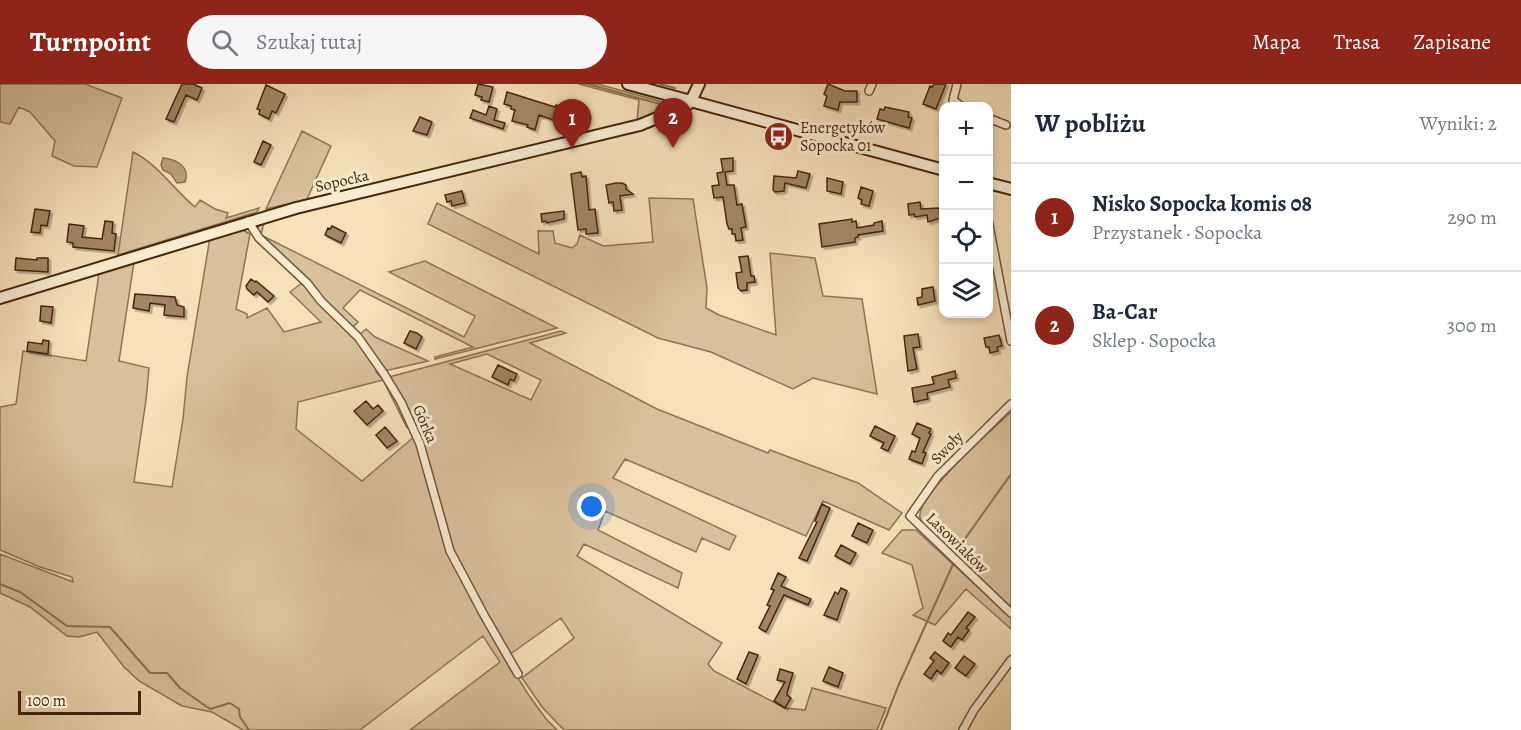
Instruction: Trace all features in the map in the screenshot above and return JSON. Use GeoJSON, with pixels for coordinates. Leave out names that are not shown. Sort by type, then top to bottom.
{"type":"FeatureCollection","features":[{"type":"Feature","properties":{"kind":"street"},"geometry":{"type":"LineString","coordinates":[[628,84],[939,169]]}},
{"type":"Feature","properties":{"kind":"street"},"geometry":{"type":"LineString","coordinates":[[692,101],[699,84]]}},
{"type":"Feature","properties":{"kind":"street"},"geometry":{"type":"LineString","coordinates":[[956,102],[953,100],[957,84]]}},
{"type":"Feature","properties":{"kind":"street","name":"Sopocka"},"geometry":{"type":"LineString","coordinates":[[0,298],[248,222],[345,196],[608,134],[656,120],[692,101]]}},
{"type":"Feature","properties":{"kind":"street"},"geometry":{"type":"LineString","coordinates":[[993,120],[1006,125]]}},
{"type":"Feature","properties":{"kind":"street"},"geometry":{"type":"LineString","coordinates":[[993,186],[1011,189]]}},
{"type":"Feature","properties":{"kind":"street","name":"Górka"},"geometry":{"type":"LineString","coordinates":[[248,222],[259,238],[307,283],[321,302],[358,337],[401,402],[420,444],[450,551],[518,674]]}},
{"type":"Feature","properties":{"kind":"street"},"geometry":{"type":"LineString","coordinates":[[993,246],[1011,341]]}},
{"type":"Feature","properties":{"kind":"street","name":"Swoły"},"geometry":{"type":"LineString","coordinates":[[910,516],[938,476],[1011,404]]}},
{"type":"Feature","properties":{"kind":"street","name":"Lasowiaków"},"geometry":{"type":"LineString","coordinates":[[910,516],[957,564],[1011,613]]}},
{"type":"Feature","properties":{"kind":"street"},"geometry":{"type":"LineString","coordinates":[[963,730],[974,710],[1011,660]]}},
{"type":"Feature","properties":{"kind":"shaded area"},"geometry":{"type":"Polygon","coordinates":[[[0,84],[85,84],[122,98],[97,167],[74,166],[52,156],[55,141],[30,112],[19,107],[10,124],[0,122],[0,84]]]}},
{"type":"Feature","properties":{"kind":"shaded area"},"geometry":{"type":"Polygon","coordinates":[[[579,84],[598,84],[662,102],[664,105],[661,113],[635,122],[633,121],[637,120],[639,100],[579,84]]]}},
{"type":"Feature","properties":{"kind":"shaded area"},"geometry":{"type":"Polygon","coordinates":[[[302,131],[331,146],[307,199],[331,194],[266,209],[302,131]]]}},
{"type":"Feature","properties":{"kind":"shaded area"},"geometry":{"type":"Polygon","coordinates":[[[133,152],[158,170],[195,207],[200,200],[215,209],[228,213],[226,218],[259,208],[257,212],[118,255],[133,152]]]}},
{"type":"Feature","properties":{"kind":"shaded area"},"geometry":{"type":"Polygon","coordinates":[[[163,158],[173,160],[184,168],[185,182],[177,183],[171,174],[163,170],[161,165],[163,158]]]}},
{"type":"Feature","properties":{"kind":"shaded area"},"geometry":{"type":"Polygon","coordinates":[[[649,198],[693,199],[707,288],[706,308],[719,315],[776,335],[770,253],[815,258],[823,296],[862,299],[877,394],[813,378],[793,389],[711,352],[658,338],[428,224],[437,203],[539,254],[538,231],[553,231],[555,243],[572,248],[577,244],[580,235],[603,246],[653,242],[649,198]]]}},
{"type":"Feature","properties":{"kind":"shaded area"},"geometry":{"type":"Polygon","coordinates":[[[264,222],[261,235],[464,337],[475,316],[389,272],[425,261],[557,328],[435,359],[435,357],[473,347],[360,290],[343,308],[358,322],[351,329],[309,282],[260,236],[257,228],[264,222]]]}},
{"type":"Feature","properties":{"kind":"shaded area"},"geometry":{"type":"Polygon","coordinates":[[[241,229],[250,234],[236,309],[247,314],[247,318],[267,308],[284,332],[321,322],[290,292],[302,283],[359,342],[375,364],[376,372],[389,386],[411,427],[407,428],[383,380],[298,402],[296,429],[362,481],[415,436],[420,438],[419,432],[389,377],[561,331],[566,333],[530,343],[657,409],[768,453],[770,450],[858,483],[902,513],[889,530],[823,501],[806,536],[625,459],[613,478],[736,536],[729,550],[702,538],[696,552],[605,511],[598,530],[682,573],[678,588],[584,544],[577,556],[722,643],[708,664],[714,671],[785,708],[805,710],[812,688],[886,708],[877,730],[564,730],[542,707],[522,678],[574,638],[561,618],[509,655],[458,561],[443,523],[437,516],[470,595],[494,640],[528,694],[557,730],[410,730],[500,662],[483,636],[360,730],[243,730],[212,712],[182,706],[139,681],[124,667],[97,632],[79,637],[67,636],[30,607],[0,593],[0,554],[73,582],[72,577],[40,567],[0,550],[0,407],[16,404],[23,351],[86,361],[99,273],[134,262],[119,361],[149,368],[134,482],[172,487],[210,237],[241,229]],[[487,354],[450,364],[531,400],[541,380],[487,354]]]}},
{"type":"Feature","properties":{"kind":"shaded area"},"geometry":{"type":"Polygon","coordinates":[[[366,329],[375,337],[428,361],[389,370],[383,369],[358,336],[366,329]]]}},
{"type":"Feature","properties":{"kind":"shaded area"},"geometry":{"type":"Polygon","coordinates":[[[1011,412],[1011,608],[933,536],[920,518],[922,508],[942,479],[1011,412]]]}},
{"type":"Feature","properties":{"kind":"shaded area"},"geometry":{"type":"Polygon","coordinates":[[[902,530],[916,530],[1011,618],[1011,629],[966,589],[935,625],[913,615],[923,608],[912,565],[882,553],[902,530]]]}},
{"type":"Feature","properties":{"kind":"building"},"geometry":{"type":"Polygon","coordinates":[[[182,84],[193,84],[202,88],[197,100],[186,95],[174,122],[166,119],[182,84]]]}},
{"type":"Feature","properties":{"kind":"building"},"geometry":{"type":"Polygon","coordinates":[[[478,84],[493,87],[489,102],[475,95],[478,84]]]}},
{"type":"Feature","properties":{"kind":"building"},"geometry":{"type":"Polygon","coordinates":[[[828,84],[845,91],[857,91],[857,102],[840,102],[838,110],[824,106],[827,96],[824,94],[828,84]]]}},
{"type":"Feature","properties":{"kind":"building"},"geometry":{"type":"Polygon","coordinates":[[[946,84],[936,109],[923,104],[930,86],[946,84]]]}},
{"type":"Feature","properties":{"kind":"building"},"geometry":{"type":"Polygon","coordinates":[[[266,85],[285,94],[276,113],[272,111],[269,119],[259,114],[260,110],[257,109],[266,85]]]}},
{"type":"Feature","properties":{"kind":"building"},"geometry":{"type":"Polygon","coordinates":[[[507,92],[555,107],[556,105],[577,111],[578,118],[572,121],[557,117],[556,121],[539,115],[535,130],[527,127],[528,125],[512,121],[515,110],[504,104],[507,92]]]}},
{"type":"Feature","properties":{"kind":"building"},"geometry":{"type":"Polygon","coordinates":[[[489,106],[497,109],[494,120],[505,123],[503,129],[470,118],[473,110],[486,115],[489,106]]]}},
{"type":"Feature","properties":{"kind":"building"},"geometry":{"type":"Polygon","coordinates":[[[885,107],[909,112],[908,117],[912,118],[909,128],[877,119],[880,109],[884,110],[885,107]]]}},
{"type":"Feature","properties":{"kind":"building"},"geometry":{"type":"Polygon","coordinates":[[[420,117],[432,122],[427,135],[413,131],[420,117]]]}},
{"type":"Feature","properties":{"kind":"building"},"geometry":{"type":"Polygon","coordinates":[[[263,141],[271,145],[261,165],[254,162],[263,141]]]}},
{"type":"Feature","properties":{"kind":"building"},"geometry":{"type":"Polygon","coordinates":[[[733,158],[733,171],[725,172],[727,185],[734,185],[737,205],[742,204],[746,227],[741,228],[743,240],[736,241],[735,234],[732,234],[732,229],[729,229],[727,224],[723,197],[714,198],[712,186],[719,185],[717,173],[723,172],[721,159],[733,158]]]}},
{"type":"Feature","properties":{"kind":"building"},"geometry":{"type":"Polygon","coordinates":[[[798,171],[810,174],[806,188],[785,183],[784,191],[775,192],[773,190],[774,176],[796,178],[798,171]]]}},
{"type":"Feature","properties":{"kind":"building"},"geometry":{"type":"Polygon","coordinates":[[[581,172],[582,177],[586,176],[589,210],[595,209],[598,233],[586,234],[586,229],[578,230],[571,174],[581,172]]]}},
{"type":"Feature","properties":{"kind":"building"},"geometry":{"type":"Polygon","coordinates":[[[827,178],[843,182],[841,194],[827,191],[827,178]]]}},
{"type":"Feature","properties":{"kind":"building"},"geometry":{"type":"Polygon","coordinates":[[[616,183],[626,185],[626,189],[633,194],[620,196],[622,210],[614,211],[613,202],[609,203],[606,185],[616,183]]]}},
{"type":"Feature","properties":{"kind":"building"},"geometry":{"type":"Polygon","coordinates":[[[861,187],[873,191],[869,206],[861,204],[862,200],[858,198],[861,187]]]}},
{"type":"Feature","properties":{"kind":"building"},"geometry":{"type":"Polygon","coordinates":[[[462,191],[465,203],[452,206],[451,201],[447,202],[445,195],[462,191]]]}},
{"type":"Feature","properties":{"kind":"building"},"geometry":{"type":"Polygon","coordinates":[[[920,202],[921,209],[939,208],[939,218],[928,222],[927,215],[915,217],[914,214],[909,215],[908,204],[920,202]]]}},
{"type":"Feature","properties":{"kind":"building"},"geometry":{"type":"Polygon","coordinates":[[[35,209],[50,211],[47,226],[41,225],[40,233],[31,232],[35,209]]]}},
{"type":"Feature","properties":{"kind":"building"},"geometry":{"type":"Polygon","coordinates":[[[564,211],[564,219],[542,222],[541,214],[564,211]]]}},
{"type":"Feature","properties":{"kind":"building"},"geometry":{"type":"Polygon","coordinates":[[[852,219],[852,222],[856,221],[857,228],[882,221],[883,231],[858,235],[855,242],[822,247],[819,224],[852,219]]]}},
{"type":"Feature","properties":{"kind":"building"},"geometry":{"type":"Polygon","coordinates":[[[105,221],[113,222],[112,233],[116,234],[114,251],[73,247],[73,243],[67,242],[69,224],[84,226],[82,237],[102,239],[105,221]]]}},
{"type":"Feature","properties":{"kind":"building"},"geometry":{"type":"Polygon","coordinates":[[[332,226],[346,233],[341,243],[325,235],[328,228],[332,226]]]}},
{"type":"Feature","properties":{"kind":"building"},"geometry":{"type":"Polygon","coordinates":[[[748,256],[751,276],[754,276],[755,282],[747,283],[747,290],[741,291],[738,288],[736,273],[742,272],[739,257],[748,256]]]}},
{"type":"Feature","properties":{"kind":"building"},"geometry":{"type":"Polygon","coordinates":[[[16,258],[37,260],[37,258],[48,258],[48,272],[15,270],[16,258]]]}},
{"type":"Feature","properties":{"kind":"building"},"geometry":{"type":"Polygon","coordinates":[[[251,279],[274,296],[268,302],[257,292],[254,295],[247,289],[246,286],[251,279]]]}},
{"type":"Feature","properties":{"kind":"building"},"geometry":{"type":"Polygon","coordinates":[[[933,287],[935,301],[918,305],[917,298],[922,297],[922,289],[933,287]]]}},
{"type":"Feature","properties":{"kind":"building"},"geometry":{"type":"Polygon","coordinates":[[[135,294],[175,297],[177,305],[184,307],[184,317],[164,315],[165,305],[150,303],[149,311],[133,308],[135,294]]]}},
{"type":"Feature","properties":{"kind":"building"},"geometry":{"type":"Polygon","coordinates":[[[41,306],[53,307],[51,323],[40,321],[41,306]]]}},
{"type":"Feature","properties":{"kind":"building"},"geometry":{"type":"Polygon","coordinates":[[[410,331],[422,337],[416,349],[404,343],[410,331]]]}},
{"type":"Feature","properties":{"kind":"building"},"geometry":{"type":"Polygon","coordinates":[[[918,334],[920,347],[913,348],[917,369],[908,371],[904,336],[918,334]]]}},
{"type":"Feature","properties":{"kind":"building"},"geometry":{"type":"Polygon","coordinates":[[[999,335],[1002,346],[997,347],[998,351],[990,353],[984,338],[999,335]]]}},
{"type":"Feature","properties":{"kind":"building"},"geometry":{"type":"Polygon","coordinates":[[[43,340],[49,341],[48,354],[27,351],[28,342],[42,344],[43,340]]]}},
{"type":"Feature","properties":{"kind":"building"},"geometry":{"type":"Polygon","coordinates":[[[498,365],[517,374],[514,381],[510,379],[508,385],[492,377],[498,365]]]}},
{"type":"Feature","properties":{"kind":"building"},"geometry":{"type":"Polygon","coordinates":[[[955,371],[956,378],[948,380],[950,387],[927,393],[928,399],[914,402],[912,388],[934,384],[932,377],[955,371]]]}},
{"type":"Feature","properties":{"kind":"building"},"geometry":{"type":"Polygon","coordinates":[[[366,401],[373,409],[378,405],[383,411],[367,425],[354,411],[366,401]]]}},
{"type":"Feature","properties":{"kind":"building"},"geometry":{"type":"Polygon","coordinates":[[[917,423],[931,429],[923,452],[926,453],[922,464],[909,459],[912,451],[915,452],[920,438],[912,434],[917,423]]]}},
{"type":"Feature","properties":{"kind":"building"},"geometry":{"type":"Polygon","coordinates":[[[875,426],[895,436],[888,451],[881,448],[884,443],[870,436],[875,426]]]}},
{"type":"Feature","properties":{"kind":"building"},"geometry":{"type":"Polygon","coordinates":[[[385,427],[397,441],[387,448],[376,435],[385,427]]]}},
{"type":"Feature","properties":{"kind":"building"},"geometry":{"type":"Polygon","coordinates":[[[822,504],[830,508],[807,561],[799,558],[817,522],[815,521],[822,504]]]}},
{"type":"Feature","properties":{"kind":"building"},"geometry":{"type":"Polygon","coordinates":[[[858,523],[873,530],[867,543],[852,536],[858,523]]]}},
{"type":"Feature","properties":{"kind":"building"},"geometry":{"type":"Polygon","coordinates":[[[841,545],[856,553],[850,564],[835,556],[841,545]]]}},
{"type":"Feature","properties":{"kind":"building"},"geometry":{"type":"Polygon","coordinates":[[[778,573],[786,577],[781,586],[811,599],[808,605],[784,595],[766,632],[759,628],[770,606],[767,605],[778,573]]]}},
{"type":"Feature","properties":{"kind":"building"},"geometry":{"type":"Polygon","coordinates":[[[841,588],[847,591],[837,620],[824,615],[835,592],[838,594],[841,588]]]}},
{"type":"Feature","properties":{"kind":"building"},"geometry":{"type":"Polygon","coordinates":[[[968,612],[975,617],[966,628],[969,630],[962,640],[958,637],[951,647],[943,641],[948,633],[951,635],[968,612]]]}},
{"type":"Feature","properties":{"kind":"building"},"geometry":{"type":"Polygon","coordinates":[[[749,652],[758,655],[746,684],[737,679],[749,652]]]}},
{"type":"Feature","properties":{"kind":"building"},"geometry":{"type":"Polygon","coordinates":[[[935,652],[949,663],[941,674],[937,670],[931,679],[924,674],[934,661],[930,658],[935,652]]]}},
{"type":"Feature","properties":{"kind":"building"},"geometry":{"type":"Polygon","coordinates":[[[964,656],[975,664],[966,676],[955,668],[964,656]]]}},
{"type":"Feature","properties":{"kind":"building"},"geometry":{"type":"Polygon","coordinates":[[[829,667],[843,673],[838,687],[823,681],[829,667]]]}},
{"type":"Feature","properties":{"kind":"building"},"geometry":{"type":"Polygon","coordinates":[[[780,669],[793,673],[787,693],[791,698],[785,708],[774,701],[785,682],[777,680],[780,669]]]}},
{"type":"Feature","properties":{"kind":"waterway"},"geometry":{"type":"LineString","coordinates":[[588,84],[660,104]]}},
{"type":"Feature","properties":{"kind":"waterway"},"geometry":{"type":"LineString","coordinates":[[660,84],[675,88]]}},
{"type":"Feature","properties":{"kind":"waterway"},"geometry":{"type":"LineString","coordinates":[[956,557],[962,543],[1011,474]]}},
{"type":"Feature","properties":{"kind":"waterway"},"geometry":{"type":"LineString","coordinates":[[881,730],[899,684],[954,562]]}},
{"type":"Feature","properties":{"kind":"waterway"},"geometry":{"type":"LineString","coordinates":[[0,584],[20,592],[67,626],[110,627],[150,673],[167,673],[180,688],[210,709],[230,703],[239,709],[240,717],[249,730]]}},
{"type":"Feature","properties":{"kind":"place","name":"Energetyków Sopocka 01"},"geometry":{"type":"Point","coordinates":[779,137]}},
{"type":"Feature","properties":{"kind":"place","name":"Ba-Car"},"geometry":{"type":"Point","coordinates":[673,148]}},
{"type":"Feature","properties":{"kind":"place","name":"Nisko Sopocka komis 08"},"geometry":{"type":"Point","coordinates":[572,149]}}]}
